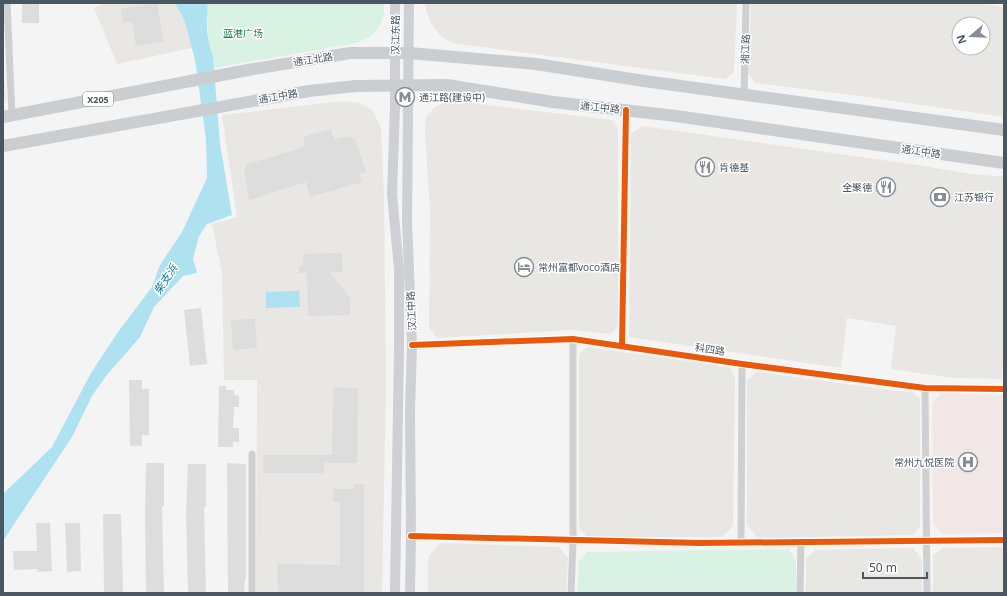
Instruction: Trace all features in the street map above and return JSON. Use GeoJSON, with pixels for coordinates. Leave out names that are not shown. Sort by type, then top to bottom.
{"type":"FeatureCollection","features":[{"type":"Feature","properties":{"kind":"main road","name":"汉江东路"},"geometry":{"type":"LineString","coordinates":[[394,67],[395,3]]}},
{"type":"Feature","properties":{"kind":"main road","name":"汉江东路"},"geometry":{"type":"LineString","coordinates":[[409,53],[410,3]]}},
{"type":"Feature","properties":{"kind":"main road","name":"通江北路"},"geometry":{"type":"LineString","coordinates":[[7,116],[248,70],[350,54],[409,53]]}},
{"type":"Feature","properties":{"kind":"main road","name":"汉江中路"},"geometry":{"type":"LineString","coordinates":[[409,53],[406,221],[412,345],[410,411],[410,593]]}},
{"type":"Feature","properties":{"kind":"main road"},"geometry":{"type":"LineString","coordinates":[[409,53],[536,64],[1004,130]]}},
{"type":"Feature","properties":{"kind":"main road","name":"汉江中路"},"geometry":{"type":"LineString","coordinates":[[394,67],[395,85],[392,194],[398,269],[399,346],[395,593]]}},
{"type":"Feature","properties":{"kind":"main road","name":"通江中路"},"geometry":{"type":"LineString","coordinates":[[3,146],[309,91],[356,86],[447,85],[553,102],[626,110],[1004,163]]}},
{"type":"Feature","properties":{"kind":"street"},"geometry":{"type":"LineString","coordinates":[[7,3],[7,116]]}},
{"type":"Feature","properties":{"kind":"street","name":"湘江路"},"geometry":{"type":"LineString","coordinates":[[744,94],[746,3]]}},
{"type":"Feature","properties":{"kind":"street"},"geometry":{"type":"LineString","coordinates":[[622,346],[626,110]]}},
{"type":"Feature","properties":{"kind":"street"},"geometry":{"type":"LineString","coordinates":[[571,593],[573,541],[573,340]]}},
{"type":"Feature","properties":{"kind":"street","name":"科四路"},"geometry":{"type":"LineString","coordinates":[[412,345],[573,340],[925,388],[1004,389]]}},
{"type":"Feature","properties":{"kind":"street"},"geometry":{"type":"LineString","coordinates":[[741,543],[742,364]]}},
{"type":"Feature","properties":{"kind":"street"},"geometry":{"type":"LineString","coordinates":[[925,388],[927,593]]}},
{"type":"Feature","properties":{"kind":"street"},"geometry":{"type":"LineString","coordinates":[[252,454],[252,593]]}},
{"type":"Feature","properties":{"kind":"street"},"geometry":{"type":"LineString","coordinates":[[411,536],[573,541],[741,543],[1004,540]]}},
{"type":"Feature","properties":{"kind":"street"},"geometry":{"type":"LineString","coordinates":[[800,593],[801,542]]}},
{"type":"Feature","properties":{"kind":"shaded area"},"geometry":{"type":"Polygon","coordinates":[[[105,3],[175,3],[185,22],[192,48],[117,64],[94,8],[105,3]]]}},
{"type":"Feature","properties":{"kind":"shaded area"},"geometry":{"type":"Polygon","coordinates":[[[424,3],[737,3],[734,72],[725,79],[452,43],[442,37],[435,29],[429,19],[424,3]]]}},
{"type":"Feature","properties":{"kind":"shaded area"},"geometry":{"type":"Polygon","coordinates":[[[751,3],[979,3],[1004,7],[1004,117],[860,96],[755,83],[748,73],[751,3]]]}},
{"type":"Feature","properties":{"kind":"shaded area"},"geometry":{"type":"Polygon","coordinates":[[[3,65],[6,98],[3,103],[3,65]]]}},
{"type":"Feature","properties":{"kind":"shaded area"},"geometry":{"type":"Polygon","coordinates":[[[344,101],[360,103],[373,111],[381,128],[384,196],[386,383],[382,592],[256,593],[257,380],[224,380],[222,274],[212,224],[237,217],[222,115],[344,101]]]}},
{"type":"Feature","properties":{"kind":"shaded area","name":"常州富都voco酒店"},"geometry":{"type":"Polygon","coordinates":[[[455,101],[612,120],[618,129],[618,326],[611,334],[572,330],[437,338],[429,327],[430,209],[425,133],[426,117],[434,108],[443,103],[455,101]]]}},
{"type":"Feature","properties":{"kind":"shaded area"},"geometry":{"type":"Polygon","coordinates":[[[642,126],[971,174],[1004,177],[1004,339],[1002,379],[953,378],[891,369],[896,326],[847,318],[841,368],[629,337],[631,134],[642,126]]]}},
{"type":"Feature","properties":{"kind":"shaded area"},"geometry":{"type":"Polygon","coordinates":[[[587,347],[729,367],[735,377],[733,526],[722,537],[587,537],[579,527],[579,354],[587,347]]]}},
{"type":"Feature","properties":{"kind":"shaded area"},"geometry":{"type":"Polygon","coordinates":[[[757,372],[914,393],[920,399],[920,527],[913,535],[758,538],[747,525],[747,380],[757,372]]]}},
{"type":"Feature","properties":{"kind":"shaded area","name":"常州九悦医院"},"geometry":{"type":"Polygon","coordinates":[[[941,393],[1004,395],[1004,533],[942,534],[933,522],[932,403],[941,393]]]}},
{"type":"Feature","properties":{"kind":"shaded area"},"geometry":{"type":"Polygon","coordinates":[[[440,543],[559,547],[568,558],[566,593],[428,593],[428,557],[440,543]]]}},
{"type":"Feature","properties":{"kind":"shaded area"},"geometry":{"type":"Polygon","coordinates":[[[1004,547],[1004,593],[933,593],[933,556],[943,548],[1004,547]]]}},
{"type":"Feature","properties":{"kind":"shaded area"},"geometry":{"type":"Polygon","coordinates":[[[913,548],[922,560],[922,593],[806,593],[806,559],[815,550],[913,548]]]}},
{"type":"Feature","properties":{"kind":"green space","name":"蓝港广场"},"geometry":{"type":"Polygon","coordinates":[[[208,3],[384,3],[384,11],[383,18],[378,29],[369,37],[356,43],[214,68],[213,56],[209,48],[207,15],[208,3]]]}},
{"type":"Feature","properties":{"kind":"green space"},"geometry":{"type":"Polygon","coordinates":[[[788,549],[796,560],[796,593],[577,593],[579,560],[587,552],[788,549]]]}},
{"type":"Feature","properties":{"kind":"water","name":"柴支浜"},"geometry":{"type":"Polygon","coordinates":[[[175,3],[208,3],[208,37],[213,56],[220,144],[232,215],[207,224],[199,236],[193,259],[197,273],[183,276],[154,307],[140,337],[106,376],[92,396],[72,437],[3,541],[3,494],[52,447],[91,373],[118,332],[152,287],[160,265],[182,232],[207,178],[206,139],[195,60],[185,22],[175,3]]]}},
{"type":"Feature","properties":{"kind":"water"},"geometry":{"type":"Polygon","coordinates":[[[299,291],[300,307],[266,308],[266,292],[299,291]]]}},
{"type":"Feature","properties":{"kind":"building"},"geometry":{"type":"Polygon","coordinates":[[[22,3],[39,3],[39,23],[22,23],[22,3]]]}},
{"type":"Feature","properties":{"kind":"building"},"geometry":{"type":"Polygon","coordinates":[[[157,3],[164,41],[136,46],[132,22],[124,23],[121,9],[157,3]]]}},
{"type":"Feature","properties":{"kind":"building"},"geometry":{"type":"Polygon","coordinates":[[[331,129],[334,139],[347,136],[355,139],[366,172],[359,174],[362,182],[310,197],[306,182],[249,200],[244,169],[247,164],[302,148],[305,144],[303,137],[331,129]]]}},
{"type":"Feature","properties":{"kind":"building"},"geometry":{"type":"Polygon","coordinates":[[[342,253],[343,272],[330,272],[350,298],[350,315],[308,316],[307,273],[299,273],[299,266],[303,266],[303,254],[342,253]]]}},
{"type":"Feature","properties":{"kind":"building"},"geometry":{"type":"Polygon","coordinates":[[[201,308],[207,364],[190,366],[184,310],[201,308]]]}},
{"type":"Feature","properties":{"kind":"building"},"geometry":{"type":"Polygon","coordinates":[[[255,319],[257,348],[233,350],[231,320],[255,319]]]}},
{"type":"Feature","properties":{"kind":"building"},"geometry":{"type":"Polygon","coordinates":[[[129,380],[142,380],[142,389],[149,389],[149,435],[142,435],[142,446],[130,446],[129,380]]]}},
{"type":"Feature","properties":{"kind":"building"},"geometry":{"type":"Polygon","coordinates":[[[219,386],[226,386],[226,390],[234,390],[234,395],[239,396],[239,407],[234,407],[233,428],[239,428],[239,442],[233,442],[233,447],[218,447],[219,386]]]}},
{"type":"Feature","properties":{"kind":"building"},"geometry":{"type":"Polygon","coordinates":[[[333,387],[358,388],[357,463],[324,463],[324,473],[263,473],[263,455],[332,455],[333,387]]]}},
{"type":"Feature","properties":{"kind":"building"},"geometry":{"type":"Polygon","coordinates":[[[146,463],[164,463],[164,506],[162,506],[164,593],[146,593],[146,463]]]}},
{"type":"Feature","properties":{"kind":"building"},"geometry":{"type":"Polygon","coordinates":[[[227,463],[246,464],[246,579],[244,593],[228,593],[227,463]]]}},
{"type":"Feature","properties":{"kind":"building"},"geometry":{"type":"Polygon","coordinates":[[[188,464],[206,464],[206,507],[204,507],[206,593],[188,593],[186,514],[188,464]]]}},
{"type":"Feature","properties":{"kind":"building"},"geometry":{"type":"Polygon","coordinates":[[[354,484],[364,484],[364,592],[278,592],[277,564],[340,565],[340,502],[333,502],[333,489],[354,489],[354,484]]]}},
{"type":"Feature","properties":{"kind":"building"},"geometry":{"type":"Polygon","coordinates":[[[103,514],[121,514],[123,593],[104,593],[103,514]]]}},
{"type":"Feature","properties":{"kind":"building"},"geometry":{"type":"Polygon","coordinates":[[[36,523],[50,523],[52,571],[37,572],[37,569],[14,570],[13,551],[37,551],[36,523]]]}},
{"type":"Feature","properties":{"kind":"building"},"geometry":{"type":"Polygon","coordinates":[[[65,523],[80,523],[81,571],[67,572],[65,523]]]}},
{"type":"Feature","properties":{"kind":"cycle path"},"geometry":{"type":"LineString","coordinates":[[622,346],[626,110]]}},
{"type":"Feature","properties":{"kind":"cycle path"},"geometry":{"type":"LineString","coordinates":[[412,345],[573,339],[742,364],[925,388],[1004,389]]}},
{"type":"Feature","properties":{"kind":"cycle path"},"geometry":{"type":"LineString","coordinates":[[411,536],[700,543],[1004,540]]}},
{"type":"Feature","properties":{"kind":"place","name":"通江路(建设中)"},"geometry":{"type":"Point","coordinates":[405,97]}},
{"type":"Feature","properties":{"kind":"place","name":"肯德基"},"geometry":{"type":"Point","coordinates":[705,167]}},
{"type":"Feature","properties":{"kind":"place","name":"全聚德"},"geometry":{"type":"Point","coordinates":[886,187]}},
{"type":"Feature","properties":{"kind":"place","name":"江苏银行"},"geometry":{"type":"Point","coordinates":[940,197]}},
{"type":"Feature","properties":{"kind":"place","name":"常州富都voco酒店"},"geometry":{"type":"Point","coordinates":[524,267]}},
{"type":"Feature","properties":{"kind":"place","name":"常州九悦医院"},"geometry":{"type":"Point","coordinates":[968,462]}}]}
